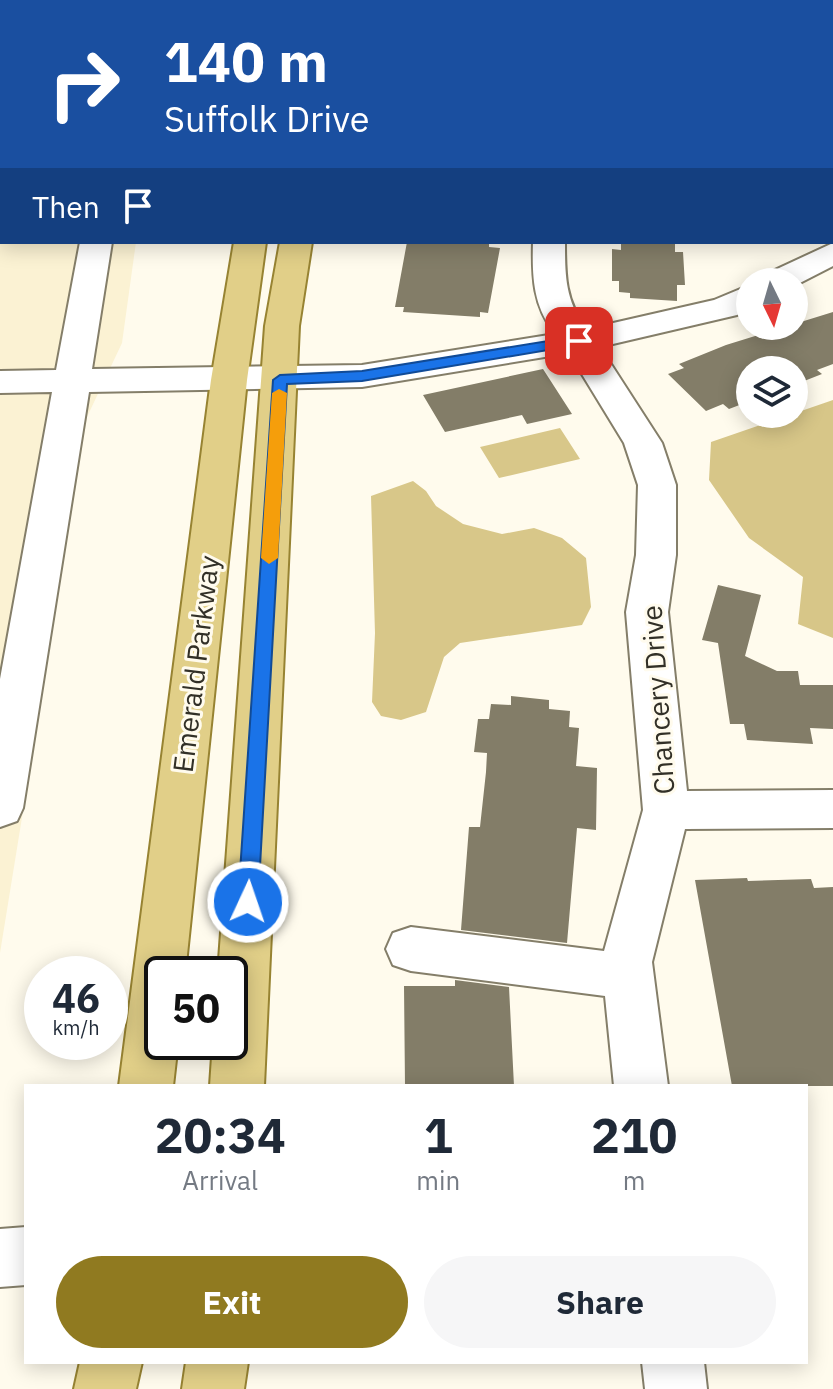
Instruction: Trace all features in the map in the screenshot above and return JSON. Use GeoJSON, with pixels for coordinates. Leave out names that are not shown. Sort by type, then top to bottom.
{"type":"FeatureCollection","features":[{"type":"Feature","properties":{"kind":"main road","name":"Emerald Parkway"},"geometry":{"type":"LineString","coordinates":[[146,1084],[229,380],[250,244]]}},
{"type":"Feature","properties":{"kind":"main road"},"geometry":{"type":"LineString","coordinates":[[237,1084],[282,326],[296,244]]}},
{"type":"Feature","properties":{"kind":"main road"},"geometry":{"type":"LineString","coordinates":[[105,1389],[111,1364]]}},
{"type":"Feature","properties":{"kind":"main road"},"geometry":{"type":"LineString","coordinates":[[213,1389],[217,1364]]}},
{"type":"Feature","properties":{"kind":"street"},"geometry":{"type":"LineString","coordinates":[[0,808],[96,244]]}},
{"type":"Feature","properties":{"kind":"street","name":"Chancery Drive"},"geometry":{"type":"LineString","coordinates":[[549,244],[548,285],[562,320],[579,341],[643,443],[657,485],[656,555],[647,612],[666,810],[627,962],[641,1084]]}},
{"type":"Feature","properties":{"kind":"street"},"geometry":{"type":"LineString","coordinates":[[804,268],[833,253]]}},
{"type":"Feature","properties":{"kind":"street"},"geometry":{"type":"LineString","coordinates":[[3,390],[73,383],[362,376],[579,341],[725,308],[736,302]]}},
{"type":"Feature","properties":{"kind":"street"},"geometry":{"type":"LineString","coordinates":[[666,810],[833,809]]}},
{"type":"Feature","properties":{"kind":"street"},"geometry":{"type":"LineString","coordinates":[[411,949],[629,977]]}},
{"type":"Feature","properties":{"kind":"street"},"geometry":{"type":"LineString","coordinates":[[0,1258],[24,1256]]}},
{"type":"Feature","properties":{"kind":"street"},"geometry":{"type":"LineString","coordinates":[[673,1364],[676,1389]]}},
{"type":"Feature","properties":{"kind":"shaded area"},"geometry":{"type":"Polygon","coordinates":[[[0,244],[136,244],[122,343],[87,417],[0,953],[0,244]]]}},
{"type":"Feature","properties":{"kind":"shaded area"},"geometry":{"type":"Polygon","coordinates":[[[833,400],[833,638],[798,624],[803,577],[749,538],[709,480],[711,442],[752,428],[808,428],[808,409],[833,400]]]}},
{"type":"Feature","properties":{"kind":"shaded area"},"geometry":{"type":"Polygon","coordinates":[[[560,428],[580,459],[499,478],[480,447],[560,428]]]}},
{"type":"Feature","properties":{"kind":"shaded area"},"geometry":{"type":"Polygon","coordinates":[[[413,481],[426,491],[436,506],[463,524],[502,534],[534,528],[562,538],[586,558],[591,607],[582,625],[460,643],[444,657],[426,712],[401,720],[381,716],[372,702],[375,633],[371,496],[413,481]]]}},
{"type":"Feature","properties":{"kind":"building"},"geometry":{"type":"Polygon","coordinates":[[[407,244],[489,244],[489,247],[500,248],[488,313],[480,312],[480,317],[403,312],[404,307],[395,307],[407,244]]]}},
{"type":"Feature","properties":{"kind":"building"},"geometry":{"type":"Polygon","coordinates":[[[621,244],[675,244],[675,252],[683,252],[685,285],[677,285],[677,301],[630,298],[630,293],[619,292],[619,281],[612,281],[612,249],[621,250],[621,244]]]}},
{"type":"Feature","properties":{"kind":"building"},"geometry":{"type":"Polygon","coordinates":[[[833,312],[833,364],[817,370],[822,374],[808,380],[808,356],[736,356],[736,406],[729,409],[723,404],[706,411],[668,374],[684,368],[679,364],[742,340],[808,340],[808,320],[833,312]]]}},
{"type":"Feature","properties":{"kind":"building"},"geometry":{"type":"Polygon","coordinates":[[[543,369],[572,414],[527,424],[522,415],[445,432],[423,395],[543,369]]]}},
{"type":"Feature","properties":{"kind":"building"},"geometry":{"type":"Polygon","coordinates":[[[718,585],[761,595],[745,656],[777,671],[798,671],[800,685],[833,685],[833,729],[810,728],[813,744],[747,740],[744,724],[730,724],[718,643],[702,640],[718,585]]]}},
{"type":"Feature","properties":{"kind":"building"},"geometry":{"type":"Polygon","coordinates":[[[511,696],[549,700],[549,709],[570,711],[569,727],[579,728],[576,766],[597,768],[596,830],[577,828],[567,943],[461,930],[469,827],[480,827],[486,772],[487,753],[474,752],[478,719],[489,719],[491,704],[511,705],[511,696]]]}},
{"type":"Feature","properties":{"kind":"building"},"geometry":{"type":"Polygon","coordinates":[[[811,879],[814,888],[833,887],[833,1086],[732,1084],[695,880],[811,879]]]}},
{"type":"Feature","properties":{"kind":"building"},"geometry":{"type":"Polygon","coordinates":[[[455,980],[509,987],[514,1084],[405,1084],[404,986],[455,986],[455,980]]]}},
{"type":"Feature","properties":{"kind":"slow traffic"},"geometry":{"type":"LineString","coordinates":[[269,558],[279,393]]}},
{"type":"Feature","properties":{"kind":"route"},"geometry":{"type":"LineString","coordinates":[[248,902],[280,380],[362,376],[579,341]]}}]}
